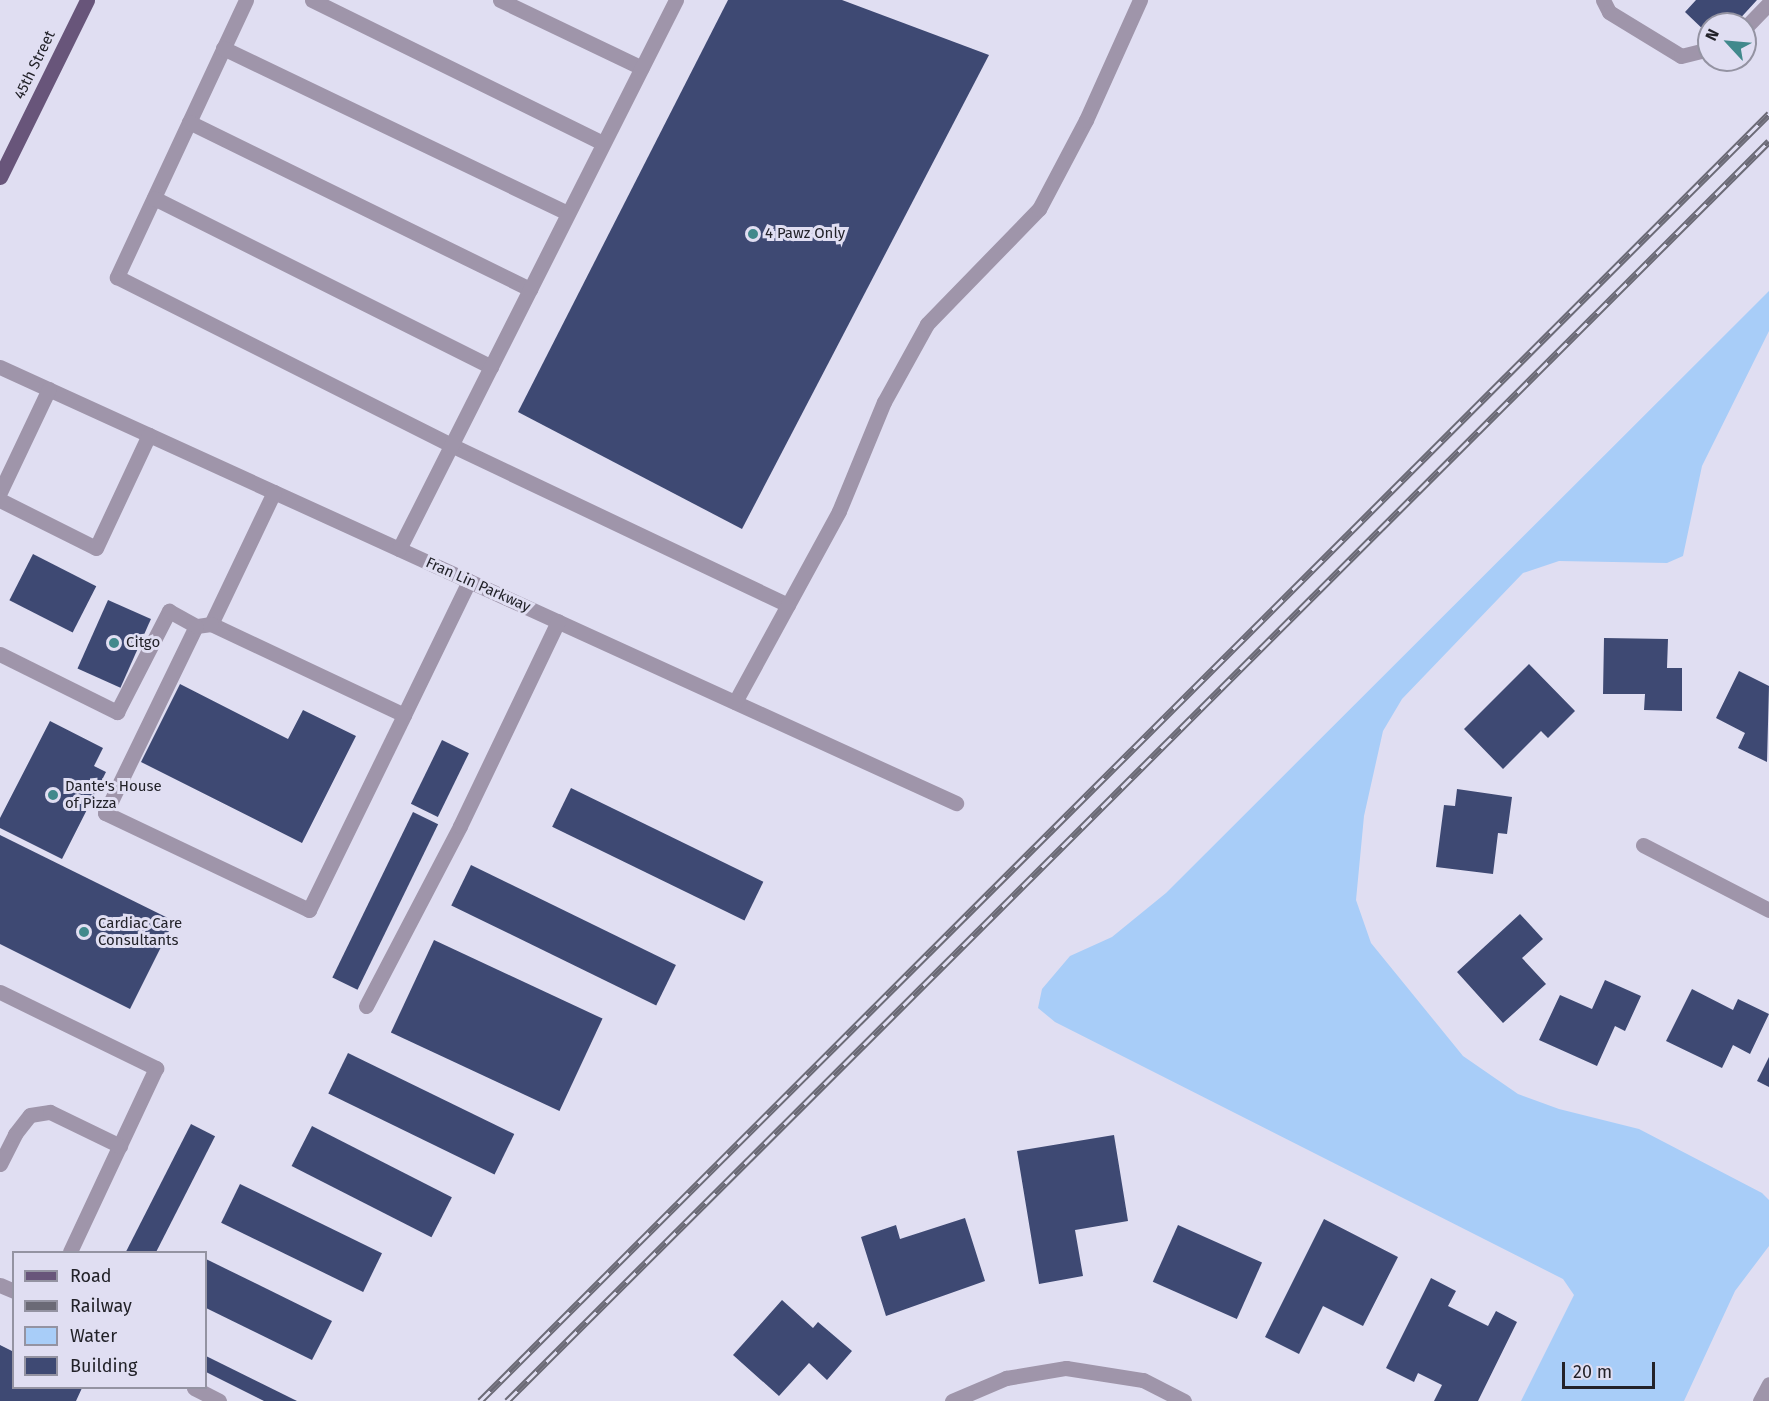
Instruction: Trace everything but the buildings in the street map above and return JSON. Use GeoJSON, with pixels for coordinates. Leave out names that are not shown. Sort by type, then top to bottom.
{"type":"FeatureCollection","features":[{"type":"Feature","properties":{"kind":"main road","name":"45th Street"},"geometry":{"type":"LineString","coordinates":[[0,177],[87,0]]}},
{"type":"Feature","properties":{"kind":"street"},"geometry":{"type":"LineString","coordinates":[[246,0],[117,277],[452,445],[788,605]]}},
{"type":"Feature","properties":{"kind":"street"},"geometry":{"type":"LineString","coordinates":[[312,0],[603,143]]}},
{"type":"Feature","properties":{"kind":"street"},"geometry":{"type":"LineString","coordinates":[[500,0],[642,68]]}},
{"type":"Feature","properties":{"kind":"street"},"geometry":{"type":"LineString","coordinates":[[399,549],[676,0]]}},
{"type":"Feature","properties":{"kind":"street"},"geometry":{"type":"LineString","coordinates":[[735,702],[839,511],[884,402],[927,324],[1038,209],[1086,120],[1140,0]]}},
{"type":"Feature","properties":{"kind":"street"},"geometry":{"type":"LineString","coordinates":[[1603,0],[1609,12],[1681,56],[1697,52]]}},
{"type":"Feature","properties":{"kind":"street"},"geometry":{"type":"LineString","coordinates":[[1757,16],[1769,3]]}},
{"type":"Feature","properties":{"kind":"street"},"geometry":{"type":"LineString","coordinates":[[224,48],[568,213]]}},
{"type":"Feature","properties":{"kind":"street"},"geometry":{"type":"LineString","coordinates":[[189,122],[530,289]]}},
{"type":"Feature","properties":{"kind":"street"},"geometry":{"type":"LineString","coordinates":[[154,198],[491,367]]}},
{"type":"Feature","properties":{"kind":"street","name":"Fran Lin Parkway"},"geometry":{"type":"LineString","coordinates":[[0,367],[956,803]]}},
{"type":"Feature","properties":{"kind":"street"},"geometry":{"type":"LineString","coordinates":[[0,492],[49,389]]}},
{"type":"Feature","properties":{"kind":"street"},"geometry":{"type":"LineString","coordinates":[[0,500],[96,548],[149,435]]}},
{"type":"Feature","properties":{"kind":"street"},"geometry":{"type":"LineString","coordinates":[[274,492],[105,813],[309,910],[470,581]]}},
{"type":"Feature","properties":{"kind":"street"},"geometry":{"type":"LineString","coordinates":[[0,654],[117,712],[169,611],[404,716]]}},
{"type":"Feature","properties":{"kind":"street"},"geometry":{"type":"LineString","coordinates":[[366,1006],[460,826],[558,621]]}},
{"type":"Feature","properties":{"kind":"street"},"geometry":{"type":"LineString","coordinates":[[1643,845],[1769,910]]}},
{"type":"Feature","properties":{"kind":"street"},"geometry":{"type":"LineString","coordinates":[[0,992],[156,1068],[70,1251]]}},
{"type":"Feature","properties":{"kind":"street"},"geometry":{"type":"LineString","coordinates":[[0,1164],[15,1134],[30,1115],[50,1112],[120,1146]]}},
{"type":"Feature","properties":{"kind":"street"},"geometry":{"type":"LineString","coordinates":[[952,1401],[1006,1378],[1066,1368],[1143,1380],[1184,1401]]}},
{"type":"Feature","properties":{"kind":"street"},"geometry":{"type":"LineString","coordinates":[[1760,1401],[1769,1384]]}},
{"type":"Feature","properties":{"kind":"street"},"geometry":{"type":"LineString","coordinates":[[196,1389],[219,1401]]}},
{"type":"Feature","properties":{"kind":"water"},"geometry":{"type":"Polygon","coordinates":[[[1769,291],[1769,331],[1702,466],[1683,556],[1667,563],[1559,561],[1523,573],[1402,699],[1383,731],[1364,816],[1356,900],[1371,943],[1463,1056],[1518,1094],[1559,1109],[1639,1129],[1762,1193],[1769,1200],[1769,1246],[1735,1291],[1684,1401],[1521,1401],[1574,1295],[1563,1279],[1055,1022],[1038,1008],[1042,989],[1070,956],[1112,937],[1166,893],[1769,291]]]}},
{"type":"Feature","properties":{"kind":"railway"},"geometry":{"type":"LineString","coordinates":[[480,1401],[1769,114]]}},
{"type":"Feature","properties":{"kind":"railway"},"geometry":{"type":"LineString","coordinates":[[507,1401],[1769,141]]}},
{"type":"Feature","properties":{"kind":"place","name":"4 Pawz Only"},"geometry":{"type":"Point","coordinates":[753,234]}},
{"type":"Feature","properties":{"kind":"place","name":"Citgo"},"geometry":{"type":"Point","coordinates":[114,643]}},
{"type":"Feature","properties":{"kind":"place","name":"Dante's House of Pizza"},"geometry":{"type":"Point","coordinates":[53,795]}},
{"type":"Feature","properties":{"kind":"place","name":"Cardiac Care Consultants"},"geometry":{"type":"Point","coordinates":[84,932]}}]}
